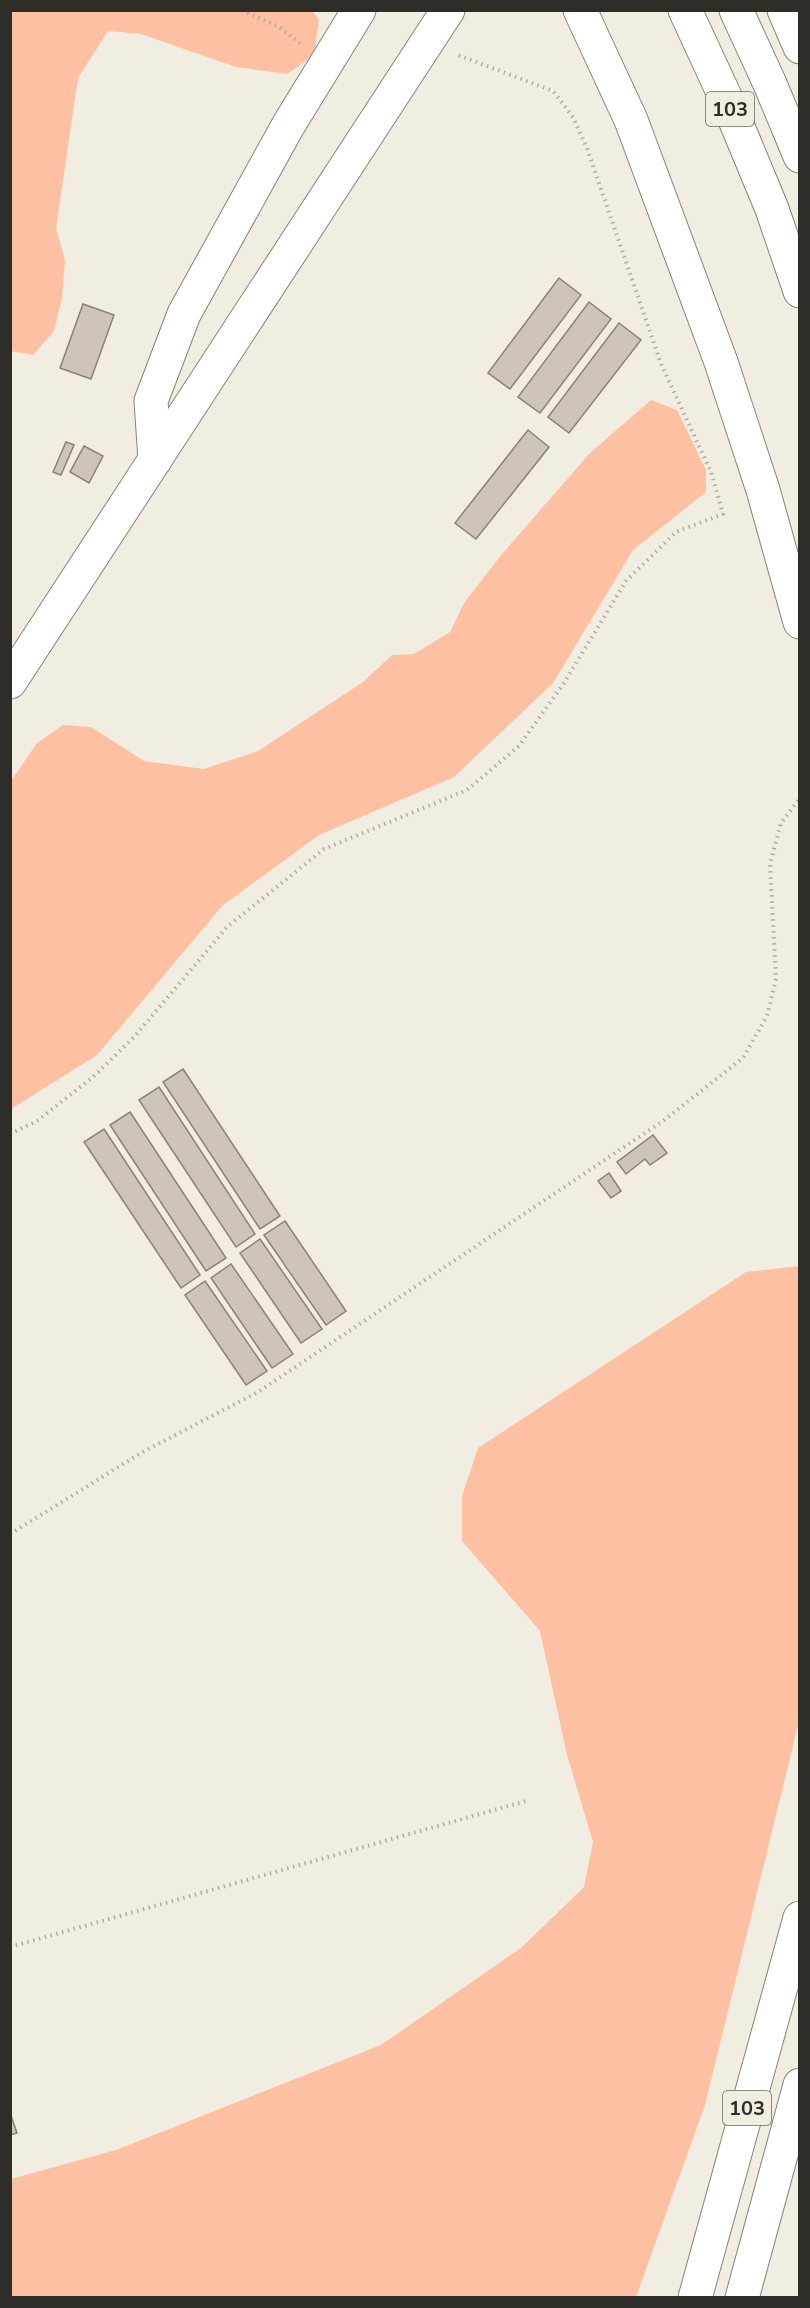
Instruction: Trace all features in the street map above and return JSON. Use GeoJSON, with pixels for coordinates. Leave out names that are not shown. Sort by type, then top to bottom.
{"type":"FeatureCollection","features":[{"type":"Feature","properties":{"kind":"main road"},"geometry":{"type":"LineString","coordinates":[[155,460],[151,400],[184,314],[289,124],[359,10]]}},
{"type":"Feature","properties":{"kind":"main road"},"geometry":{"type":"LineString","coordinates":[[10,682],[448,10]]}},
{"type":"Feature","properties":{"kind":"main road"},"geometry":{"type":"LineString","coordinates":[[580,10],[631,120],[722,362],[763,490],[800,622]]}},
{"type":"Feature","properties":{"kind":"main road","name":"103"},"geometry":{"type":"LineString","coordinates":[[685,10],[728,103],[772,208],[800,291]]}},
{"type":"Feature","properties":{"kind":"main road","name":"103"},"geometry":{"type":"LineString","coordinates":[[736,10],[800,156]]}},
{"type":"Feature","properties":{"kind":"main road"},"geometry":{"type":"LineString","coordinates":[[784,10],[800,47]]}},
{"type":"Feature","properties":{"kind":"main road","name":"103"},"geometry":{"type":"LineString","coordinates":[[695,2298],[800,1918]]}},
{"type":"Feature","properties":{"kind":"main road","name":"103"},"geometry":{"type":"LineString","coordinates":[[742,2298],[800,2085]]}},
{"type":"Feature","properties":{"kind":"path"},"geometry":{"type":"LineString","coordinates":[[242,10],[279,27],[327,64]]}},
{"type":"Feature","properties":{"kind":"path"},"geometry":{"type":"LineString","coordinates":[[10,1134],[37,1121],[93,1077],[135,1036],[227,927],[324,849],[467,790],[519,746],[564,683],[626,581],[675,532],[723,513],[711,472],[661,364],[587,148],[573,117],[553,91],[426,43]]}},
{"type":"Feature","properties":{"kind":"path"},"geometry":{"type":"LineString","coordinates":[[10,1534],[141,1453],[258,1392],[663,1121],[743,1058],[767,1016],[776,979],[770,864],[781,823],[800,798]]}},
{"type":"Feature","properties":{"kind":"path"},"geometry":{"type":"LineString","coordinates":[[10,1947],[526,1801]]}},
{"type":"Feature","properties":{"kind":"shaded area"},"geometry":{"type":"Polygon","coordinates":[[[312,10],[319,20],[314,55],[287,74],[236,67],[141,34],[108,31],[78,78],[56,228],[65,260],[62,298],[54,331],[33,355],[11,351],[10,11],[312,10]]]}},
{"type":"Feature","properties":{"kind":"shaded area"},"geometry":{"type":"Polygon","coordinates":[[[651,400],[677,410],[706,470],[706,492],[633,550],[553,683],[454,777],[319,835],[223,905],[97,1055],[11,1109],[11,781],[37,743],[63,725],[91,727],[144,761],[204,769],[258,751],[363,682],[392,655],[414,654],[450,632],[464,603],[502,554],[590,453],[651,400]]]}},
{"type":"Feature","properties":{"kind":"shaded area"},"geometry":{"type":"Polygon","coordinates":[[[799,1266],[799,1721],[705,2105],[636,2297],[11,2297],[11,2179],[116,2150],[381,2045],[521,1948],[584,1887],[593,1842],[567,1755],[540,1631],[462,1541],[462,1496],[478,1448],[746,1272],[799,1266]]]}},
{"type":"Feature","properties":{"kind":"building"},"geometry":{"type":"Polygon","coordinates":[[[559,278],[581,295],[510,389],[488,373],[559,278]]]}},
{"type":"Feature","properties":{"kind":"building"},"geometry":{"type":"Polygon","coordinates":[[[589,302],[611,319],[540,413],[518,397],[589,302]]]}},
{"type":"Feature","properties":{"kind":"building"},"geometry":{"type":"Polygon","coordinates":[[[83,304],[114,315],[91,379],[60,368],[83,304]]]}},
{"type":"Feature","properties":{"kind":"building"},"geometry":{"type":"Polygon","coordinates":[[[619,323],[641,340],[569,433],[548,417],[619,323]]]}},
{"type":"Feature","properties":{"kind":"building"},"geometry":{"type":"Polygon","coordinates":[[[528,430],[549,447],[476,539],[455,523],[528,430]]]}},
{"type":"Feature","properties":{"kind":"building"},"geometry":{"type":"Polygon","coordinates":[[[66,442],[74,445],[61,475],[53,472],[66,442]]]}},
{"type":"Feature","properties":{"kind":"building"},"geometry":{"type":"Polygon","coordinates":[[[84,446],[103,456],[89,483],[70,472],[84,446]]]}},
{"type":"Feature","properties":{"kind":"building"},"geometry":{"type":"Polygon","coordinates":[[[183,1069],[280,1216],[260,1229],[163,1082],[183,1069]]]}},
{"type":"Feature","properties":{"kind":"building"},"geometry":{"type":"Polygon","coordinates":[[[159,1087],[255,1234],[236,1247],[139,1100],[159,1087]]]}},
{"type":"Feature","properties":{"kind":"building"},"geometry":{"type":"Polygon","coordinates":[[[130,1112],[226,1258],[206,1271],[110,1125],[130,1112]]]}},
{"type":"Feature","properties":{"kind":"building"},"geometry":{"type":"Polygon","coordinates":[[[104,1129],[200,1275],[181,1288],[84,1142],[104,1129]]]}},
{"type":"Feature","properties":{"kind":"building"},"geometry":{"type":"Polygon","coordinates":[[[653,1135],[667,1153],[650,1165],[645,1159],[626,1174],[617,1162],[653,1135]]]}},
{"type":"Feature","properties":{"kind":"building"},"geometry":{"type":"Polygon","coordinates":[[[609,1173],[621,1191],[611,1198],[598,1181],[609,1173]]]}},
{"type":"Feature","properties":{"kind":"building"},"geometry":{"type":"Polygon","coordinates":[[[285,1221],[346,1311],[326,1325],[264,1235],[285,1221]]]}},
{"type":"Feature","properties":{"kind":"building"},"geometry":{"type":"Polygon","coordinates":[[[260,1239],[322,1329],[301,1343],[240,1253],[260,1239]]]}},
{"type":"Feature","properties":{"kind":"building"},"geometry":{"type":"Polygon","coordinates":[[[231,1264],[293,1354],[272,1368],[211,1278],[231,1264]]]}},
{"type":"Feature","properties":{"kind":"building"},"geometry":{"type":"Polygon","coordinates":[[[205,1281],[267,1371],[246,1385],[185,1295],[205,1281]]]}},
{"type":"Feature","properties":{"kind":"building"},"geometry":{"type":"Polygon","coordinates":[[[10,2113],[17,2133],[10,2135],[10,2113]]]}}]}
